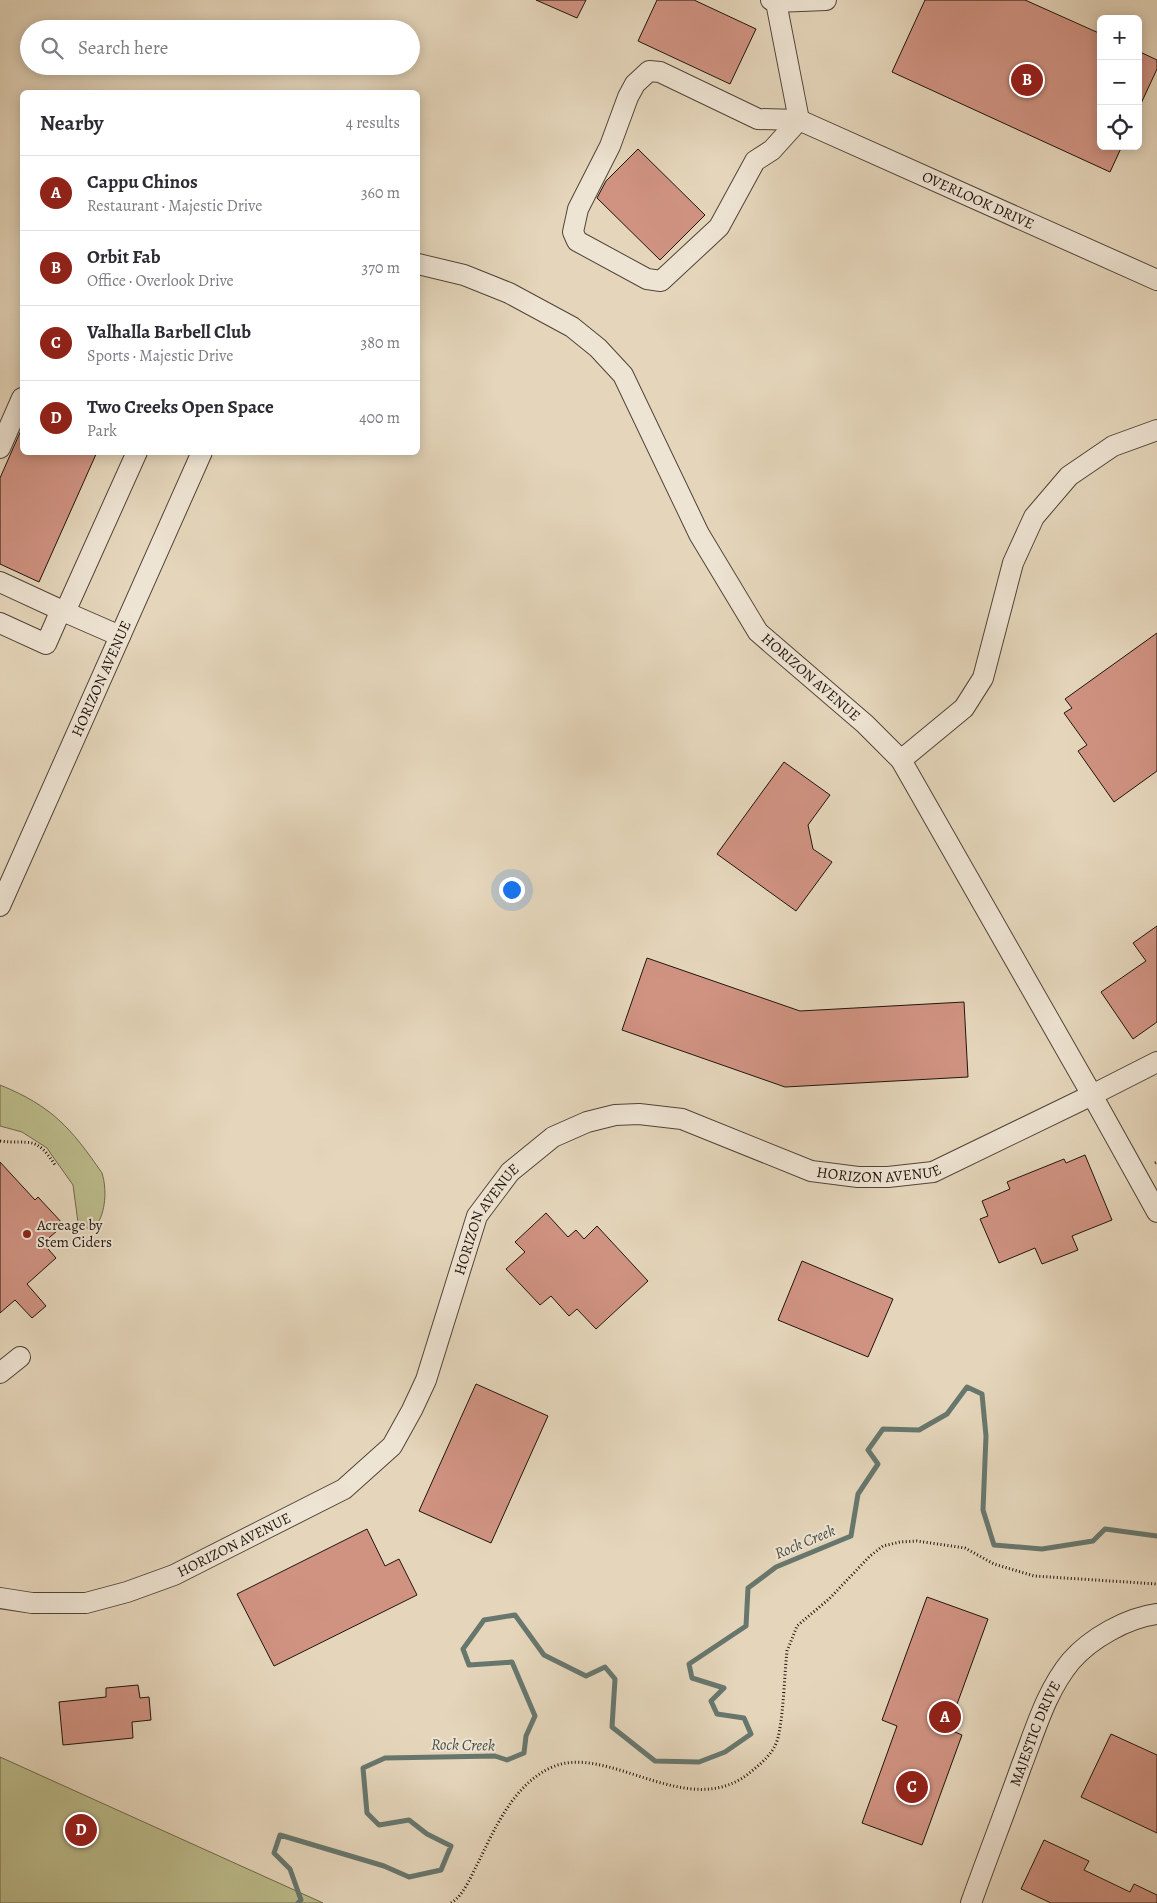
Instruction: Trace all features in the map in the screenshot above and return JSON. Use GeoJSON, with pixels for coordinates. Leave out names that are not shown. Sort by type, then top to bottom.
{"type":"FeatureCollection","features":[{"type":"Feature","properties":{"kind":"street"},"geometry":{"type":"LineString","coordinates":[[799,120],[773,1],[826,0]]}},
{"type":"Feature","properties":{"kind":"street"},"geometry":{"type":"LineString","coordinates":[[649,71],[660,72],[758,118],[799,120],[772,150],[754,161],[719,227],[661,281],[647,279],[577,241],[573,232],[578,209],[610,146],[628,97],[635,84],[649,71]]}},
{"type":"Feature","properties":{"kind":"street","name":"OVERLOOK DRIVE"},"geometry":{"type":"LineString","coordinates":[[799,120],[1157,280]]}},
{"type":"Feature","properties":{"kind":"street","name":"HORIZON AVENUE"},"geometry":{"type":"LineString","coordinates":[[420,264],[464,275],[509,293],[572,326],[598,348],[623,375],[700,534],[758,632],[865,724],[901,760],[1157,1212]]}},
{"type":"Feature","properties":{"kind":"street"},"geometry":{"type":"LineString","coordinates":[[0,448],[20,403]]}},
{"type":"Feature","properties":{"kind":"street"},"geometry":{"type":"LineString","coordinates":[[901,760],[964,708],[983,678],[1012,563],[1034,517],[1069,476],[1113,446],[1157,430]]}},
{"type":"Feature","properties":{"kind":"street"},"geometry":{"type":"LineString","coordinates":[[0,623],[46,644],[136,455]]}},
{"type":"Feature","properties":{"kind":"street","name":"HORIZON AVENUE"},"geometry":{"type":"LineString","coordinates":[[0,906],[200,455]]}},
{"type":"Feature","properties":{"kind":"street"},"geometry":{"type":"LineString","coordinates":[[0,582],[120,636]]}},
{"type":"Feature","properties":{"kind":"street"},"geometry":{"type":"LineString","coordinates":[[1092,1095],[1157,1062]]}},
{"type":"Feature","properties":{"kind":"street","name":"HORIZON AVENUE"},"geometry":{"type":"LineString","coordinates":[[0,1598],[32,1603],[86,1603],[127,1592],[174,1575],[344,1488],[392,1446],[412,1410],[426,1380],[477,1216],[510,1172],[553,1137],[587,1122],[615,1115],[649,1115],[682,1119],[811,1171],[858,1178],[888,1177],[933,1172],[1092,1095]]}},
{"type":"Feature","properties":{"kind":"street"},"geometry":{"type":"LineString","coordinates":[[0,1372],[20,1357]]}},
{"type":"Feature","properties":{"kind":"street","name":"MAJESTIC DRIVE"},"geometry":{"type":"LineString","coordinates":[[971,1903],[1044,1706],[1064,1671],[1072,1660],[1092,1642],[1118,1627],[1157,1614]]}},
{"type":"Feature","properties":{"kind":"path"},"geometry":{"type":"LineString","coordinates":[[0,1142],[26,1141],[33,1143],[41,1147],[55,1165]]}},
{"type":"Feature","properties":{"kind":"path"},"geometry":{"type":"LineString","coordinates":[[451,1903],[469,1882],[499,1820],[522,1789],[549,1768],[574,1762],[590,1763],[668,1785],[696,1788],[724,1786],[750,1774],[765,1760],[778,1738],[790,1638],[797,1626],[829,1599],[870,1556],[883,1546],[917,1542],[950,1544],[966,1548],[1012,1571],[1034,1576],[1157,1584]]}},
{"type":"Feature","properties":{"kind":"green space"},"geometry":{"type":"Polygon","coordinates":[[[0,1085],[34,1101],[59,1120],[80,1143],[102,1173],[105,1186],[105,1200],[102,1214],[96,1226],[79,1230],[73,1185],[47,1148],[22,1132],[0,1126],[0,1085]]]}},
{"type":"Feature","properties":{"kind":"green space"},"geometry":{"type":"Polygon","coordinates":[[[0,1757],[323,1903],[0,1903],[0,1757]]]}},
{"type":"Feature","properties":{"kind":"building"},"geometry":{"type":"Polygon","coordinates":[[[536,0],[586,0],[577,18],[536,0]]]}},
{"type":"Feature","properties":{"kind":"building"},"geometry":{"type":"Polygon","coordinates":[[[657,0],[694,0],[756,29],[730,84],[638,41],[657,0]]]}},
{"type":"Feature","properties":{"kind":"building"},"geometry":{"type":"Polygon","coordinates":[[[925,0],[1025,0],[1097,32],[1097,150],[1120,150],[1110,172],[892,72],[925,0]]]}},
{"type":"Feature","properties":{"kind":"building"},"geometry":{"type":"Polygon","coordinates":[[[1142,53],[1157,60],[1157,69],[1142,101],[1142,53]]]}},
{"type":"Feature","properties":{"kind":"building"},"geometry":{"type":"Polygon","coordinates":[[[638,149],[705,215],[660,260],[597,198],[606,181],[638,149]]]}},
{"type":"Feature","properties":{"kind":"building"},"geometry":{"type":"Polygon","coordinates":[[[20,433],[20,455],[96,455],[39,582],[0,564],[0,478],[20,433]]]}},
{"type":"Feature","properties":{"kind":"building"},"geometry":{"type":"Polygon","coordinates":[[[1157,633],[1157,771],[1114,802],[1078,751],[1087,745],[1064,713],[1072,708],[1065,699],[1157,633]]]}},
{"type":"Feature","properties":{"kind":"building"},"geometry":{"type":"Polygon","coordinates":[[[784,762],[830,795],[808,825],[813,849],[832,862],[796,911],[717,854],[784,762]]]}},
{"type":"Feature","properties":{"kind":"building"},"geometry":{"type":"Polygon","coordinates":[[[1157,926],[1157,1022],[1133,1039],[1101,992],[1146,961],[1133,943],[1157,926]]]}},
{"type":"Feature","properties":{"kind":"building"},"geometry":{"type":"Polygon","coordinates":[[[647,958],[800,1011],[964,1002],[968,1077],[785,1087],[622,1030],[647,958]]]}},
{"type":"Feature","properties":{"kind":"building"},"geometry":{"type":"Polygon","coordinates":[[[1085,1155],[1112,1220],[1072,1236],[1078,1250],[1042,1264],[1035,1248],[999,1263],[980,1219],[988,1216],[982,1201],[1010,1189],[1007,1182],[1064,1159],[1066,1163],[1085,1155]]]}},
{"type":"Feature","properties":{"kind":"building","name":"Acreage by Stem Ciders"},"geometry":{"type":"Polygon","coordinates":[[[0,1162],[35,1200],[38,1197],[64,1225],[43,1243],[56,1258],[27,1284],[46,1306],[32,1318],[15,1300],[0,1313],[0,1162]]]}},
{"type":"Feature","properties":{"kind":"building"},"geometry":{"type":"Polygon","coordinates":[[[546,1213],[568,1237],[576,1230],[584,1239],[597,1226],[648,1281],[596,1329],[577,1309],[569,1316],[551,1296],[540,1305],[506,1269],[525,1252],[515,1242],[546,1213]]]}},
{"type":"Feature","properties":{"kind":"building"},"geometry":{"type":"Polygon","coordinates":[[[802,1261],[893,1299],[868,1357],[778,1320],[802,1261]]]}},
{"type":"Feature","properties":{"kind":"building"},"geometry":{"type":"Polygon","coordinates":[[[476,1384],[548,1416],[491,1543],[419,1511],[476,1384]]]}},
{"type":"Feature","properties":{"kind":"building"},"geometry":{"type":"Polygon","coordinates":[[[367,1529],[385,1566],[399,1559],[417,1595],[274,1666],[237,1594],[367,1529]]]}},
{"type":"Feature","properties":{"kind":"building"},"geometry":{"type":"Polygon","coordinates":[[[927,1597],[988,1619],[948,1729],[962,1735],[922,1845],[862,1823],[897,1726],[882,1720],[927,1597]]]}},
{"type":"Feature","properties":{"kind":"building"},"geometry":{"type":"Polygon","coordinates":[[[138,1685],[140,1698],[149,1697],[151,1720],[132,1722],[133,1738],[63,1745],[59,1702],[106,1697],[106,1688],[138,1685]]]}},
{"type":"Feature","properties":{"kind":"building"},"geometry":{"type":"Polygon","coordinates":[[[1111,1734],[1157,1755],[1157,1833],[1081,1797],[1111,1734]]]}},
{"type":"Feature","properties":{"kind":"building"},"geometry":{"type":"Polygon","coordinates":[[[1044,1840],[1089,1861],[1084,1870],[1130,1892],[1134,1884],[1157,1895],[1157,1903],[1051,1903],[1021,1889],[1044,1840]]]}},
{"type":"Feature","properties":{"kind":"waterway","name":"Rock Creek"},"geometry":{"type":"LineString","coordinates":[[298,1903],[301,1900],[290,1869],[274,1853],[280,1835],[384,1866],[409,1877],[441,1870],[451,1846],[427,1834],[409,1820],[379,1825],[367,1813],[363,1768],[385,1758],[495,1756],[507,1760],[524,1753],[526,1736],[535,1716],[512,1662],[469,1665],[463,1649],[484,1620],[515,1615],[544,1655],[586,1676],[605,1667],[615,1679],[612,1727],[655,1761],[699,1762],[725,1752],[751,1734],[744,1718],[717,1714],[711,1701],[724,1688],[692,1678],[689,1664],[746,1626],[748,1588],[776,1567],[851,1536],[858,1494],[878,1464],[868,1450],[883,1429],[919,1430],[947,1414],[967,1387],[982,1394],[986,1436],[983,1510],[994,1545],[1042,1549],[1093,1541],[1105,1529],[1157,1536]]}},
{"type":"Feature","properties":{"kind":"place","name":"Orbit Fab"},"geometry":{"type":"Point","coordinates":[1027,80]}},
{"type":"Feature","properties":{"kind":"place","name":"Acreage by Stem Ciders"},"geometry":{"type":"Point","coordinates":[27,1234]}},
{"type":"Feature","properties":{"kind":"place","name":"Cappu Chinos"},"geometry":{"type":"Point","coordinates":[945,1717]}},
{"type":"Feature","properties":{"kind":"place","name":"Valhalla Barbell Club"},"geometry":{"type":"Point","coordinates":[912,1787]}},
{"type":"Feature","properties":{"kind":"place","name":"Two Creeks Open Space"},"geometry":{"type":"Point","coordinates":[81,1830]}}]}
